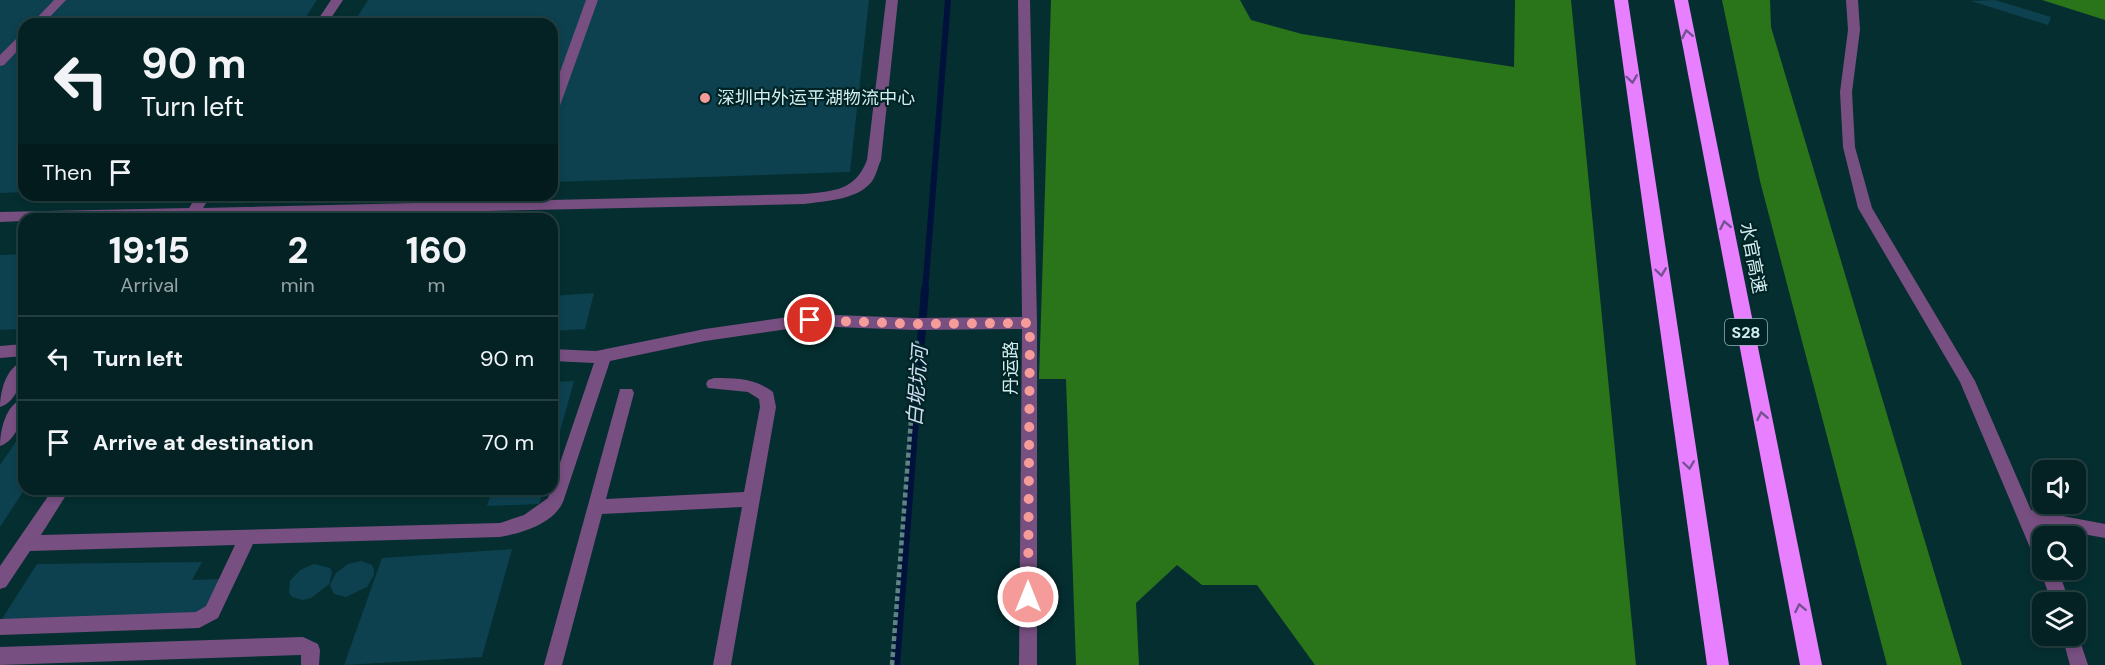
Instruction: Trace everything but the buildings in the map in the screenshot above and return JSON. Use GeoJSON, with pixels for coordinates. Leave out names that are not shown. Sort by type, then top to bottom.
{"type":"FeatureCollection","features":[{"type":"Feature","properties":{"kind":"highway"},"geometry":{"type":"LineString","coordinates":[[1621,0],[1718,665]]}},
{"type":"Feature","properties":{"kind":"highway","name":"水官高速"},"geometry":{"type":"LineString","coordinates":[[1681,0],[1811,665]]}},
{"type":"Feature","properties":{"kind":"street"},"geometry":{"type":"LineString","coordinates":[[43,18],[60,0]]}},
{"type":"Feature","properties":{"kind":"street"},"geometry":{"type":"LineString","coordinates":[[325,18],[337,0]]}},
{"type":"Feature","properties":{"kind":"street"},"geometry":{"type":"LineString","coordinates":[[558,94],[592,0]]}},
{"type":"Feature","properties":{"kind":"street"},"geometry":{"type":"LineString","coordinates":[[177,213],[804,199],[835,195],[867,178],[874,160],[892,0]]}},
{"type":"Feature","properties":{"kind":"street","name":"丹运路"},"geometry":{"type":"LineString","coordinates":[[1024,0],[1030,323],[1028,665]]}},
{"type":"Feature","properties":{"kind":"street"},"geometry":{"type":"LineString","coordinates":[[1852,0],[1854,30],[1846,92],[1849,147],[1865,208],[1967,381],[2032,532]]}},
{"type":"Feature","properties":{"kind":"street"},"geometry":{"type":"LineString","coordinates":[[0,62],[18,43]]}},
{"type":"Feature","properties":{"kind":"street"},"geometry":{"type":"LineString","coordinates":[[193,212],[200,201]]}},
{"type":"Feature","properties":{"kind":"street"},"geometry":{"type":"LineString","coordinates":[[0,217],[18,217]]}},
{"type":"Feature","properties":{"kind":"street"},"geometry":{"type":"LineString","coordinates":[[558,355],[604,356],[659,347],[705,335],[810,320],[914,324],[1030,323]]}},
{"type":"Feature","properties":{"kind":"street"},"geometry":{"type":"LineString","coordinates":[[0,352],[18,350]]}},
{"type":"Feature","properties":{"kind":"street"},"geometry":{"type":"LineString","coordinates":[[558,493],[604,356]]}},
{"type":"Feature","properties":{"kind":"street"},"geometry":{"type":"LineString","coordinates":[[0,401],[18,376]]}},
{"type":"Feature","properties":{"kind":"street"},"geometry":{"type":"LineString","coordinates":[[714,384],[748,384],[767,396],[768,407],[722,665]]}},
{"type":"Feature","properties":{"kind":"street"},"geometry":{"type":"LineString","coordinates":[[553,665],[626,393]]}},
{"type":"Feature","properties":{"kind":"street"},"geometry":{"type":"LineString","coordinates":[[0,439],[18,413]]}},
{"type":"Feature","properties":{"kind":"street"},"geometry":{"type":"LineString","coordinates":[[0,582],[58,495]]}},
{"type":"Feature","properties":{"kind":"street"},"geometry":{"type":"LineString","coordinates":[[27,543],[247,539],[500,530],[519,527],[538,517],[555,502],[557,495]]}},
{"type":"Feature","properties":{"kind":"street"},"geometry":{"type":"LineString","coordinates":[[595,507],[750,499]]}},
{"type":"Feature","properties":{"kind":"street"},"geometry":{"type":"LineString","coordinates":[[2025,516],[2105,531]]}},
{"type":"Feature","properties":{"kind":"street"},"geometry":{"type":"LineString","coordinates":[[0,627],[199,620],[212,612],[247,539]]}},
{"type":"Feature","properties":{"kind":"street"},"geometry":{"type":"LineString","coordinates":[[0,656],[303,646],[311,650],[310,665]]}},
{"type":"Feature","properties":{"kind":"street"},"geometry":{"type":"LineString","coordinates":[[2074,646],[2079,665]]}},
{"type":"Feature","properties":{"kind":"path"},"geometry":{"type":"LineString","coordinates":[[892,665],[917,342]]}},
{"type":"Feature","properties":{"kind":"green space"},"geometry":{"type":"Polygon","coordinates":[[[1051,0],[1240,0],[1251,20],[1302,34],[1514,67],[1515,0],[1571,0],[1636,665],[1315,665],[1257,585],[1202,585],[1177,565],[1136,603],[1139,665],[1076,665],[1066,379],[1039,379],[1051,0]]]}},
{"type":"Feature","properties":{"kind":"green space"},"geometry":{"type":"Polygon","coordinates":[[[1722,0],[1770,0],[1771,27],[1962,665],[1887,665],[1760,181],[1722,0]]]}},
{"type":"Feature","properties":{"kind":"green space"},"geometry":{"type":"Polygon","coordinates":[[[2042,0],[2105,0],[2105,20],[2042,0]]]}},
{"type":"Feature","properties":{"kind":"waterway","name":"白坭坑河"},"geometry":{"type":"LineString","coordinates":[[925,291],[948,0]]}},
{"type":"Feature","properties":{"kind":"waterway","name":"白坭坑河"},"geometry":{"type":"LineString","coordinates":[[896,665],[925,289]]}},
{"type":"Feature","properties":{"kind":"place","name":"深圳中外运平湖物流中心"},"geometry":{"type":"Point","coordinates":[705,98]}},
{"type":"Feature","properties":{"kind":"route"},"geometry":{"type":"LineString","coordinates":[[810,320],[914,324],[1030,323],[1028,597]]}}]}
